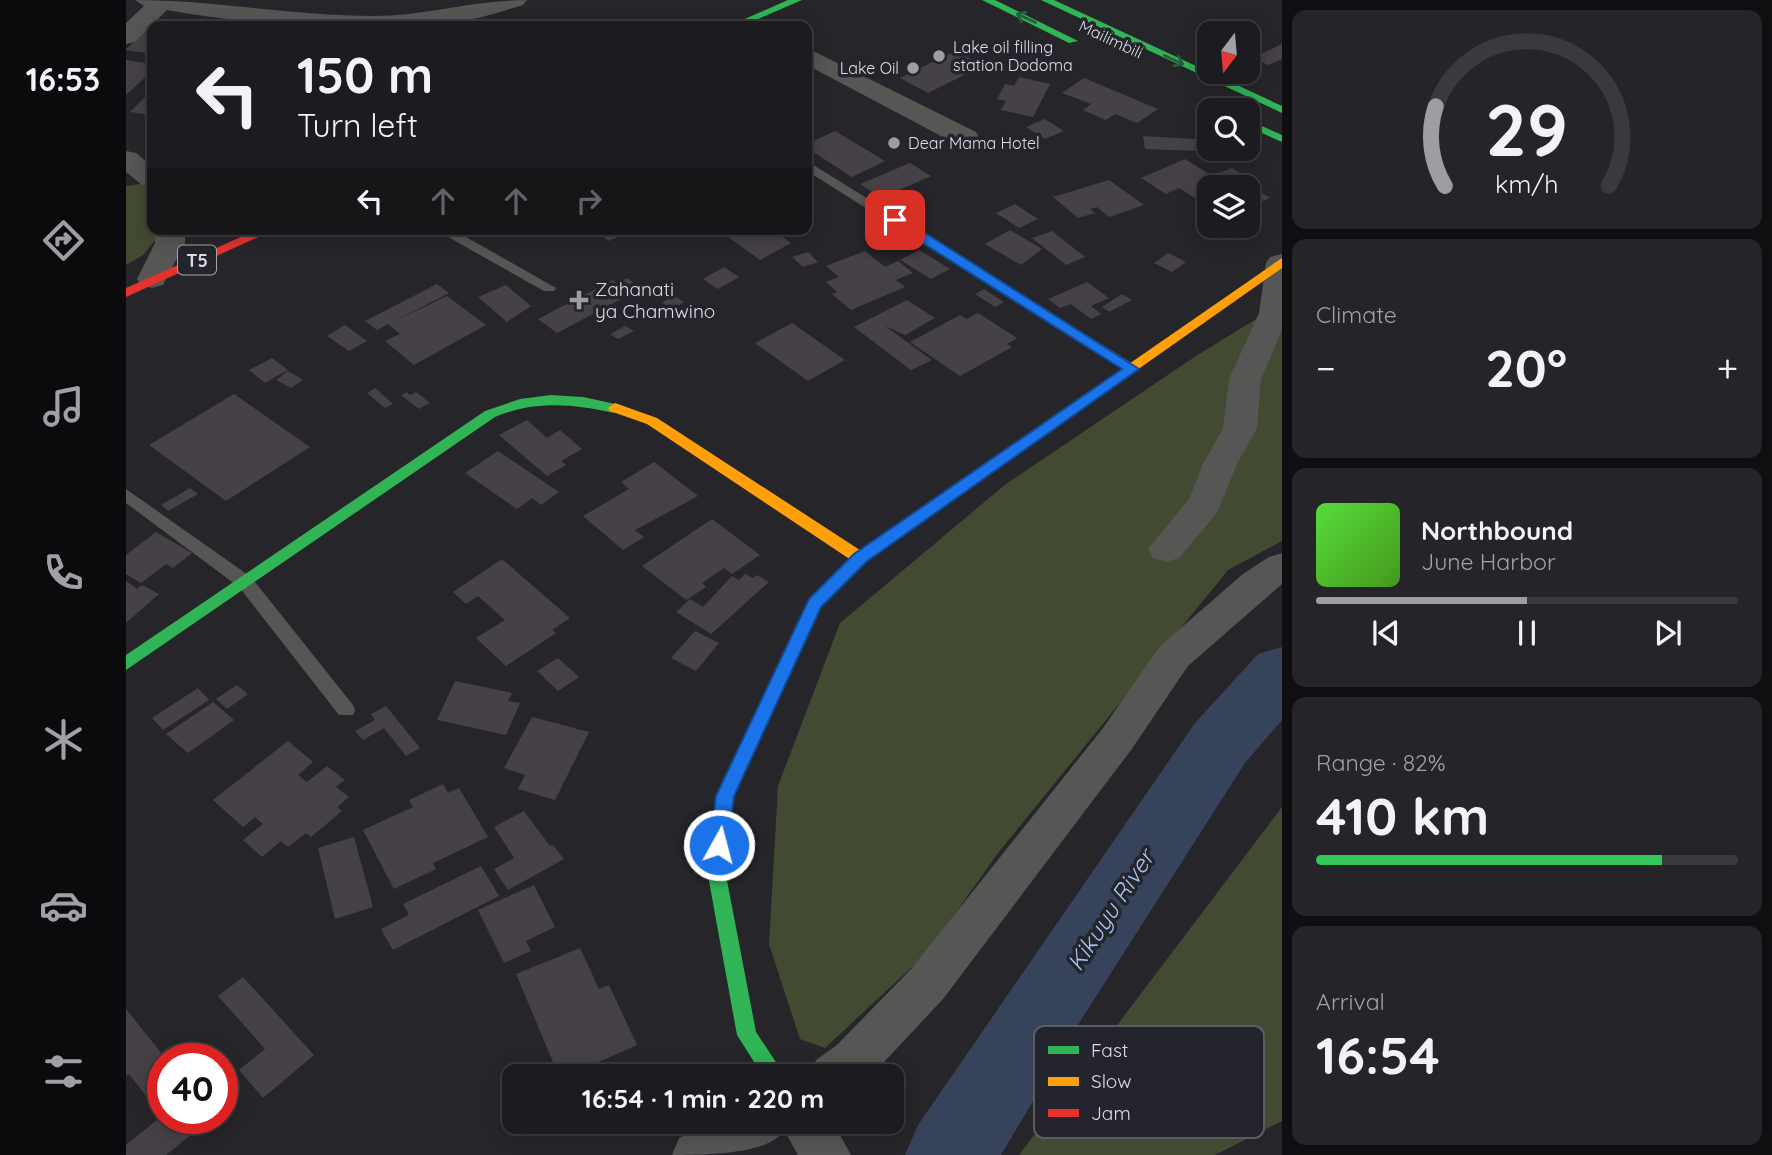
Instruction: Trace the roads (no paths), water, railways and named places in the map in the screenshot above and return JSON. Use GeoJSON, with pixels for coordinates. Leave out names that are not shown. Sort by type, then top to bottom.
{"type":"FeatureCollection","features":[{"type":"Feature","properties":{"kind":"main road"},"geometry":{"type":"LineString","coordinates":[[752,21],[797,0]]}},
{"type":"Feature","properties":{"kind":"main road","name":"Mailimbili"},"geometry":{"type":"LineString","coordinates":[[987,0],[1085,46]]}},
{"type":"Feature","properties":{"kind":"main road","name":"Mailimbili"},"geometry":{"type":"LineString","coordinates":[[1046,0],[1282,110]]}},
{"type":"Feature","properties":{"kind":"main road"},"geometry":{"type":"LineString","coordinates":[[1260,129],[1282,139]]}},
{"type":"Feature","properties":{"kind":"main road","name":"T5"},"geometry":{"type":"LineString","coordinates":[[126,293],[152,279],[256,235]]}},
{"type":"Feature","properties":{"kind":"main road"},"geometry":{"type":"LineString","coordinates":[[767,1064],[747,1035],[716,870],[725,796],[815,603],[860,558],[1281,263]]}},
{"type":"Feature","properties":{"kind":"main road"},"geometry":{"type":"LineString","coordinates":[[126,664],[490,414],[524,402],[554,400],[618,408],[652,421],[860,558]]}},
{"type":"Feature","properties":{"kind":"street"},"geometry":{"type":"LineString","coordinates":[[404,21],[443,16],[515,0]]}},
{"type":"Feature","properties":{"kind":"street"},"geometry":{"type":"LineString","coordinates":[[126,37],[158,1],[287,21]]}},
{"type":"Feature","properties":{"kind":"street"},"geometry":{"type":"LineString","coordinates":[[812,58],[966,138]]}},
{"type":"Feature","properties":{"kind":"street"},"geometry":{"type":"LineString","coordinates":[[126,159],[147,175]]}},
{"type":"Feature","properties":{"kind":"street"},"geometry":{"type":"LineString","coordinates":[[152,279],[170,243],[170,235]]}},
{"type":"Feature","properties":{"kind":"street"},"geometry":{"type":"LineString","coordinates":[[1166,549],[1205,504],[1220,464],[1240,428],[1245,379],[1275,313],[1281,263]]}},
{"type":"Feature","properties":{"kind":"street"},"geometry":{"type":"LineString","coordinates":[[850,1064],[927,984],[1117,739],[1174,656],[1256,584],[1282,566]]}},
{"type":"Feature","properties":{"kind":"street"},"geometry":{"type":"LineString","coordinates":[[697,1155],[738,1134]]}},
{"type":"Feature","properties":{"kind":"lane"},"geometry":{"type":"LineString","coordinates":[[812,167],[1132,369]]}},
{"type":"Feature","properties":{"kind":"lane"},"geometry":{"type":"LineString","coordinates":[[452,235],[549,288]]}},
{"type":"Feature","properties":{"kind":"lane"},"geometry":{"type":"LineString","coordinates":[[126,495],[245,582],[345,710]]}},
{"type":"Feature","properties":{"kind":"waterway","name":"Kikuyu River"},"geometry":{"type":"LineString","coordinates":[[949,1155],[971,1125],[1052,994],[1220,743],[1282,673]]}},
{"type":"Feature","properties":{"kind":"place","name":"Lake oil filling station Dodoma"},"geometry":{"type":"Point","coordinates":[939,56]}},
{"type":"Feature","properties":{"kind":"place","name":"Lake Oil"},"geometry":{"type":"Point","coordinates":[913,68]}},
{"type":"Feature","properties":{"kind":"place","name":"Dear Mama Hotel"},"geometry":{"type":"Point","coordinates":[894,143]}},
{"type":"Feature","properties":{"kind":"place","name":"Zahanati ya Chamwino"},"geometry":{"type":"Point","coordinates":[579,300]}}]}
